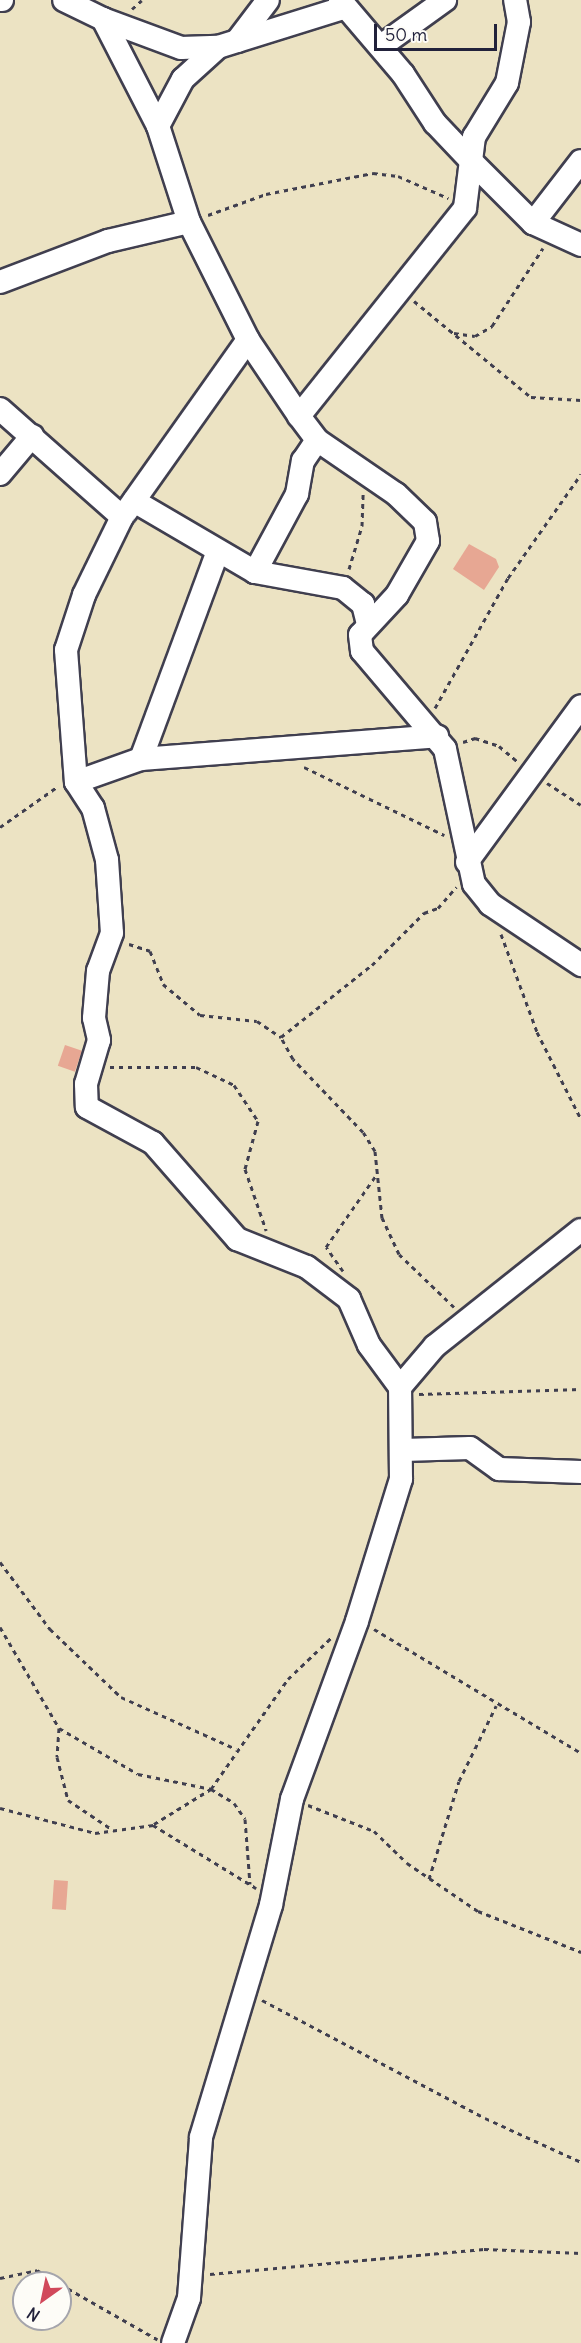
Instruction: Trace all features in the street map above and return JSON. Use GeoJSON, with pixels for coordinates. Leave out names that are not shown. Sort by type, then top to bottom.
{"type":"FeatureCollection","features":[{"type":"Feature","properties":{"kind":"street"},"geometry":{"type":"LineString","coordinates":[[64,0],[103,19],[181,48],[227,44],[342,4],[381,46],[435,123],[471,161],[542,228],[581,245]]}},
{"type":"Feature","properties":{"kind":"street"},"geometry":{"type":"LineString","coordinates":[[158,126],[183,79],[227,44],[268,0]]}},
{"type":"Feature","properties":{"kind":"street"},"geometry":{"type":"LineString","coordinates":[[381,46],[445,0]]}},
{"type":"Feature","properties":{"kind":"street"},"geometry":{"type":"LineString","coordinates":[[299,416],[398,288],[465,208],[474,137],[507,83],[519,22],[515,0]]}},
{"type":"Feature","properties":{"kind":"street"},"geometry":{"type":"LineString","coordinates":[[103,19],[158,126],[189,222],[248,340],[317,440],[363,476],[414,508],[429,531],[402,588],[360,635],[362,651],[432,729],[474,884],[490,904],[581,965]]}},
{"type":"Feature","properties":{"kind":"street"},"geometry":{"type":"LineString","coordinates":[[542,228],[581,160]]}},
{"type":"Feature","properties":{"kind":"street"},"geometry":{"type":"LineString","coordinates":[[0,282],[108,241],[189,222]]}},
{"type":"Feature","properties":{"kind":"street"},"geometry":{"type":"LineString","coordinates":[[173,2343],[189,2298],[201,2136],[243,1990],[271,1905],[292,1799],[355,1626],[401,1479],[403,1450],[399,1391],[369,1345],[349,1299],[272,1248],[226,1231],[210,1202],[153,1143],[87,1107],[86,1084],[96,1065],[98,971],[108,942],[107,860],[93,808],[76,782],[66,650],[84,595],[128,509],[248,340]]}},
{"type":"Feature","properties":{"kind":"street"},"geometry":{"type":"LineString","coordinates":[[0,409],[128,509],[255,572],[343,588],[363,604],[368,624]]}},
{"type":"Feature","properties":{"kind":"street"},"geometry":{"type":"LineString","coordinates":[[0,474],[32,436]]}},
{"type":"Feature","properties":{"kind":"street"},"geometry":{"type":"LineString","coordinates":[[255,572],[297,494],[303,461],[317,440]]}},
{"type":"Feature","properties":{"kind":"street"},"geometry":{"type":"LineString","coordinates":[[141,759],[218,554]]}},
{"type":"Feature","properties":{"kind":"street"},"geometry":{"type":"LineString","coordinates":[[466,856],[581,706]]}},
{"type":"Feature","properties":{"kind":"street"},"geometry":{"type":"LineString","coordinates":[[76,782],[141,759],[432,729]]}},
{"type":"Feature","properties":{"kind":"street"},"geometry":{"type":"LineString","coordinates":[[399,1391],[435,1346],[581,1230]]}},
{"type":"Feature","properties":{"kind":"street"},"geometry":{"type":"LineString","coordinates":[[403,1450],[470,1448],[499,1469],[581,1472]]}},
{"type":"Feature","properties":{"kind":"path"},"geometry":{"type":"LineString","coordinates":[[189,222],[266,194],[373,173],[398,176],[465,208]]}},
{"type":"Feature","properties":{"kind":"path"},"geometry":{"type":"LineString","coordinates":[[453,332],[475,336],[492,326],[542,228]]}},
{"type":"Feature","properties":{"kind":"path"},"geometry":{"type":"LineString","coordinates":[[398,288],[531,397],[581,400]]}},
{"type":"Feature","properties":{"kind":"path"},"geometry":{"type":"LineString","coordinates":[[432,729],[508,578],[581,474]]}},
{"type":"Feature","properties":{"kind":"path"},"geometry":{"type":"LineString","coordinates":[[343,588],[362,526],[363,476]]}},
{"type":"Feature","properties":{"kind":"path"},"geometry":{"type":"LineString","coordinates":[[281,1038],[372,965],[424,913],[438,908],[466,875],[466,856],[436,829],[301,765]]}},
{"type":"Feature","properties":{"kind":"path"},"geometry":{"type":"LineString","coordinates":[[0,827],[53,788],[76,782]]}},
{"type":"Feature","properties":{"kind":"path"},"geometry":{"type":"LineString","coordinates":[[490,904],[537,1032],[581,1119]]}},
{"type":"Feature","properties":{"kind":"path"},"geometry":{"type":"LineString","coordinates":[[108,942],[150,951],[163,984],[200,1015],[257,1021],[281,1038],[293,1059],[363,1132],[375,1152],[382,1218],[399,1254],[452,1303],[465,1323]]}},
{"type":"Feature","properties":{"kind":"path"},"geometry":{"type":"LineString","coordinates":[[96,1065],[144,1071],[196,1067],[234,1085],[258,1121],[245,1169],[272,1248]]}},
{"type":"Feature","properties":{"kind":"path"},"geometry":{"type":"LineString","coordinates":[[349,1299],[342,1264],[326,1247],[377,1174]]}},
{"type":"Feature","properties":{"kind":"path"},"geometry":{"type":"LineString","coordinates":[[399,1391],[581,1389]]}},
{"type":"Feature","properties":{"kind":"path"},"geometry":{"type":"LineString","coordinates":[[0,1562],[50,1629],[121,1697],[236,1749]]}},
{"type":"Feature","properties":{"kind":"path"},"geometry":{"type":"LineString","coordinates":[[0,1808],[95,1833],[153,1825],[211,1790],[236,1749],[318,1644],[355,1626],[581,1753]]}},
{"type":"Feature","properties":{"kind":"path"},"geometry":{"type":"LineString","coordinates":[[0,1627],[59,1728],[138,1774],[211,1790],[234,1803],[245,1819],[250,1884]]}},
{"type":"Feature","properties":{"kind":"path"},"geometry":{"type":"LineString","coordinates":[[429,1880],[459,1781],[496,1706]]}},
{"type":"Feature","properties":{"kind":"path"},"geometry":{"type":"LineString","coordinates":[[59,1728],[57,1757],[68,1800],[113,1830]]}},
{"type":"Feature","properties":{"kind":"path"},"geometry":{"type":"LineString","coordinates":[[292,1799],[374,1831],[429,1880],[478,1911],[581,1952]]}},
{"type":"Feature","properties":{"kind":"path"},"geometry":{"type":"LineString","coordinates":[[153,1825],[250,1884],[271,1905]]}},
{"type":"Feature","properties":{"kind":"path"},"geometry":{"type":"LineString","coordinates":[[243,1990],[485,2118],[581,2162]]}},
{"type":"Feature","properties":{"kind":"path"},"geometry":{"type":"LineString","coordinates":[[190,2274],[484,2249],[581,2253]]}},
{"type":"Feature","properties":{"kind":"path"},"geometry":{"type":"LineString","coordinates":[[72,2290],[163,2343]]}},
{"type":"Feature","properties":{"kind":"building"},"geometry":{"type":"Polygon","coordinates":[[[469,544],[496,559],[499,567],[484,590],[453,569],[469,544]]]}},
{"type":"Feature","properties":{"kind":"building"},"geometry":{"type":"Polygon","coordinates":[[[65,1045],[82,1051],[75,1072],[58,1066],[65,1045]]]}},
{"type":"Feature","properties":{"kind":"building"},"geometry":{"type":"Polygon","coordinates":[[[54,1880],[68,1881],[66,1910],[52,1909],[54,1880]]]}}]}
